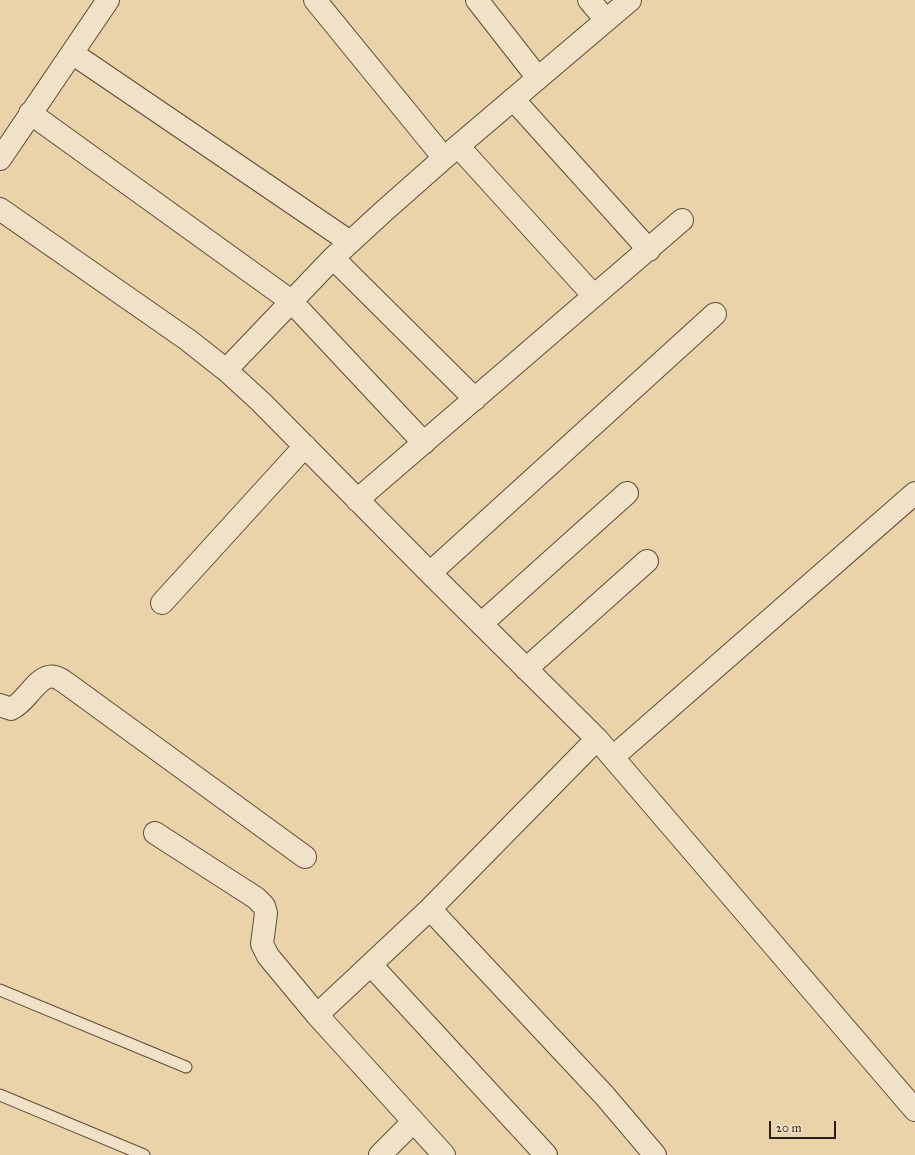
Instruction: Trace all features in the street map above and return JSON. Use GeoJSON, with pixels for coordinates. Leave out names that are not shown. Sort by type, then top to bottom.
{"type":"FeatureCollection","features":[{"type":"Feature","properties":{"kind":"street"},"geometry":{"type":"LineString","coordinates":[[0,158],[108,0]]}},
{"type":"Feature","properties":{"kind":"street"},"geometry":{"type":"LineString","coordinates":[[314,0],[451,152],[594,296]]}},
{"type":"Feature","properties":{"kind":"street"},"geometry":{"type":"LineString","coordinates":[[477,0],[538,78]]}},
{"type":"Feature","properties":{"kind":"street"},"geometry":{"type":"LineString","coordinates":[[589,0],[606,20]]}},
{"type":"Feature","properties":{"kind":"street"},"geometry":{"type":"LineString","coordinates":[[226,370],[291,301],[350,242],[451,152],[630,0]]}},
{"type":"Feature","properties":{"kind":"street"},"geometry":{"type":"LineString","coordinates":[[72,53],[350,242]]}},
{"type":"Feature","properties":{"kind":"street"},"geometry":{"type":"LineString","coordinates":[[513,99],[649,250]]}},
{"type":"Feature","properties":{"kind":"street"},"geometry":{"type":"LineString","coordinates":[[30,113],[291,301],[424,442]]}},
{"type":"Feature","properties":{"kind":"street"},"geometry":{"type":"LineString","coordinates":[[0,209],[188,340],[226,370],[261,402],[357,500],[597,739],[915,1110]]}},
{"type":"Feature","properties":{"kind":"street"},"geometry":{"type":"LineString","coordinates":[[357,500],[682,220]]}},
{"type":"Feature","properties":{"kind":"street"},"geometry":{"type":"LineString","coordinates":[[333,258],[475,399]]}},
{"type":"Feature","properties":{"kind":"street"},"geometry":{"type":"LineString","coordinates":[[430,573],[715,314]]}},
{"type":"Feature","properties":{"kind":"street"},"geometry":{"type":"LineString","coordinates":[[162,603],[305,446]]}},
{"type":"Feature","properties":{"kind":"street"},"geometry":{"type":"LineString","coordinates":[[481,624],[627,493]]}},
{"type":"Feature","properties":{"kind":"street"},"geometry":{"type":"LineString","coordinates":[[613,757],[915,493]]}},
{"type":"Feature","properties":{"kind":"street"},"geometry":{"type":"LineString","coordinates":[[526,669],[647,561]]}},
{"type":"Feature","properties":{"kind":"street"},"geometry":{"type":"LineString","coordinates":[[0,705],[11,709],[17,706],[25,699],[40,680],[47,676],[55,677],[66,683],[305,857]]}},
{"type":"Feature","properties":{"kind":"street"},"geometry":{"type":"LineString","coordinates":[[317,1015],[430,909],[597,739]]}},
{"type":"Feature","properties":{"kind":"street"},"geometry":{"type":"LineString","coordinates":[[155,833],[256,898],[264,906],[266,913],[262,944],[276,966],[317,1015],[444,1155]]}},
{"type":"Feature","properties":{"kind":"street"},"geometry":{"type":"LineString","coordinates":[[430,909],[604,1095],[655,1155]]}},
{"type":"Feature","properties":{"kind":"street"},"geometry":{"type":"LineString","coordinates":[[371,965],[546,1155]]}},
{"type":"Feature","properties":{"kind":"street"},"geometry":{"type":"LineString","coordinates":[[380,1155],[413,1122]]}},
{"type":"Feature","properties":{"kind":"lane"},"geometry":{"type":"LineString","coordinates":[[0,990],[186,1067]]}},
{"type":"Feature","properties":{"kind":"lane"},"geometry":{"type":"LineString","coordinates":[[0,1095],[144,1155]]}}]}
